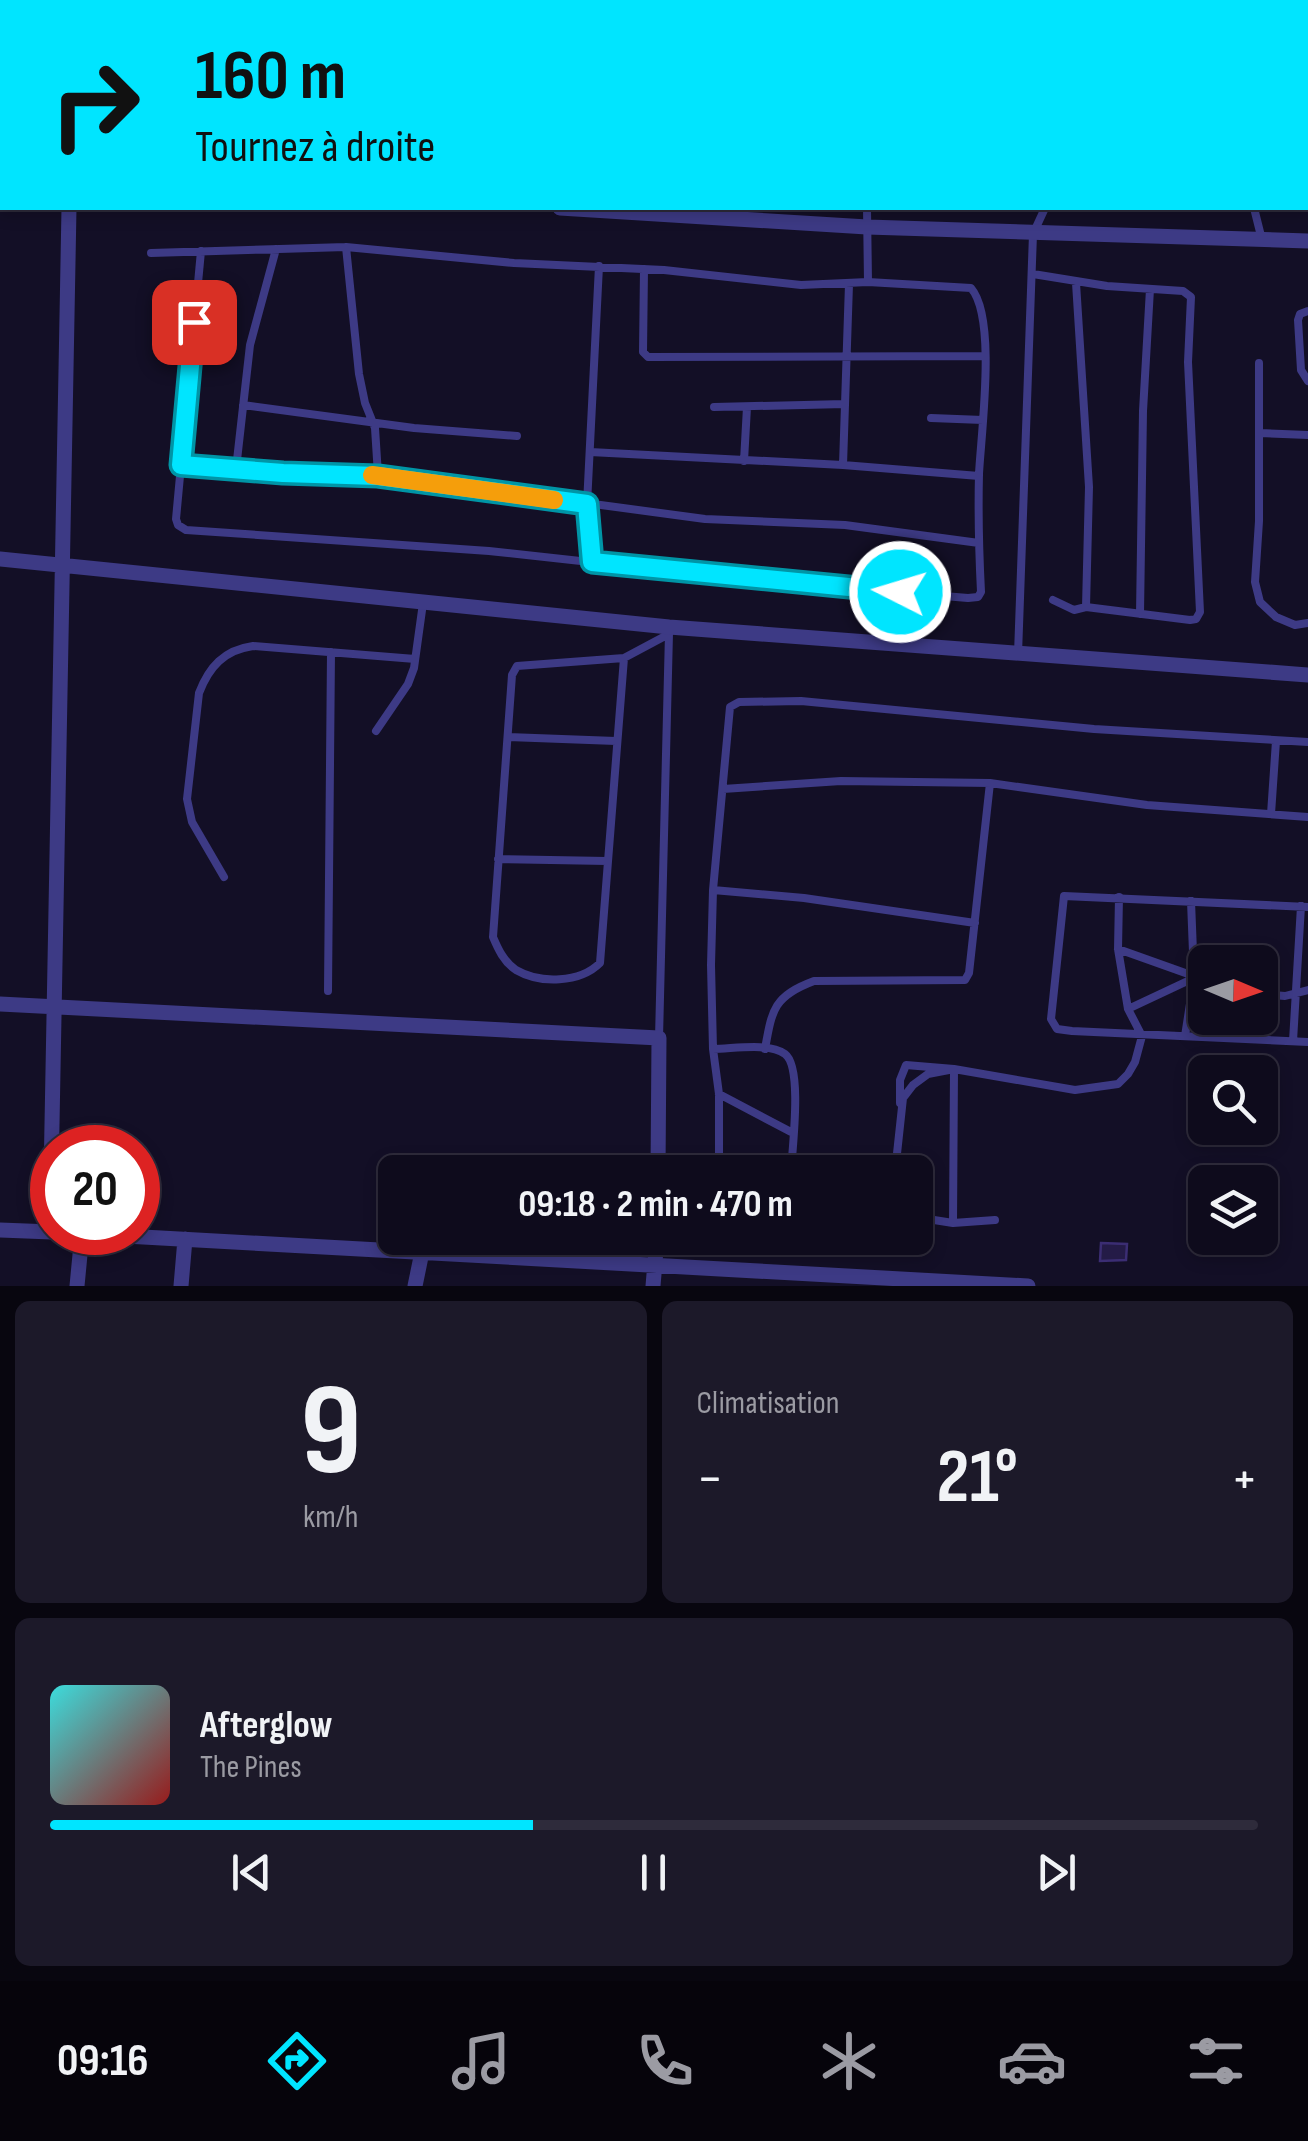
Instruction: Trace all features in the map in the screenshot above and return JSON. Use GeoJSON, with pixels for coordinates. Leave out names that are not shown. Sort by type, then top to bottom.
{"type":"FeatureCollection","features":[{"type":"Feature","properties":{"kind":"street"},"geometry":{"type":"LineString","coordinates":[[53,1125],[69,210]]}},
{"type":"Feature","properties":{"kind":"street"},"geometry":{"type":"LineString","coordinates":[[591,210],[866,228],[1308,241]]}},
{"type":"Feature","properties":{"kind":"street"},"geometry":{"type":"LineString","coordinates":[[0,558],[669,631],[1308,676]]}},
{"type":"Feature","properties":{"kind":"street"},"geometry":{"type":"LineString","coordinates":[[0,1004],[659,1038],[658,1155]]}},
{"type":"Feature","properties":{"kind":"street"},"geometry":{"type":"LineString","coordinates":[[0,1230],[30,1231]]}},
{"type":"Feature","properties":{"kind":"street"},"geometry":{"type":"LineString","coordinates":[[160,1239],[378,1250]]}},
{"type":"Feature","properties":{"kind":"street"},"geometry":{"type":"LineString","coordinates":[[182,1286],[185,1240]]}},
{"type":"Feature","properties":{"kind":"street"},"geometry":{"type":"LineString","coordinates":[[77,1286],[80,1255]]}},
{"type":"Feature","properties":{"kind":"street"},"geometry":{"type":"LineString","coordinates":[[415,1286],[421,1255]]}},
{"type":"Feature","properties":{"kind":"street"},"geometry":{"type":"LineString","coordinates":[[481,1255],[1028,1286]]}},
{"type":"Feature","properties":{"kind":"street"},"geometry":{"type":"LineString","coordinates":[[653,1286],[657,1255]]}},
{"type":"Feature","properties":{"kind":"lane"},"geometry":{"type":"LineString","coordinates":[[868,210],[868,282]]}},
{"type":"Feature","properties":{"kind":"lane"},"geometry":{"type":"LineString","coordinates":[[1018,654],[1033,234],[1043,210]]}},
{"type":"Feature","properties":{"kind":"lane"},"geometry":{"type":"LineString","coordinates":[[1254,210],[1262,240]]}},
{"type":"Feature","properties":{"kind":"lane"},"geometry":{"type":"LineString","coordinates":[[346,247],[359,374],[377,442],[378,476]]}},
{"type":"Feature","properties":{"kind":"lane"},"geometry":{"type":"LineString","coordinates":[[151,252],[346,247],[514,263],[644,269],[801,286],[868,282],[971,288],[976,292],[980,309],[985,356],[978,597],[762,581],[489,551],[186,530],[176,519],[201,251]]}},
{"type":"Feature","properties":{"kind":"lane"},"geometry":{"type":"LineString","coordinates":[[236,469],[250,345],[276,250]]}},
{"type":"Feature","properties":{"kind":"lane"},"geometry":{"type":"LineString","coordinates":[[592,562],[587,504],[600,266]]}},
{"type":"Feature","properties":{"kind":"lane"},"geometry":{"type":"LineString","coordinates":[[644,269],[643,352],[648,357],[985,356]]}},
{"type":"Feature","properties":{"kind":"lane"},"geometry":{"type":"LineString","coordinates":[[1032,274],[1076,283],[1183,290],[1191,297],[1188,384],[1196,474],[1200,612],[1190,620],[1086,607],[1074,610],[1053,600]]}},
{"type":"Feature","properties":{"kind":"lane"},"geometry":{"type":"LineString","coordinates":[[1076,283],[1089,487],[1086,607]]}},
{"type":"Feature","properties":{"kind":"lane"},"geometry":{"type":"LineString","coordinates":[[844,465],[849,284]]}},
{"type":"Feature","properties":{"kind":"lane"},"geometry":{"type":"LineString","coordinates":[[1140,614],[1143,411],[1150,289]]}},
{"type":"Feature","properties":{"kind":"lane"},"geometry":{"type":"LineString","coordinates":[[1308,311],[1300,314],[1298,320],[1302,370],[1308,381]]}},
{"type":"Feature","properties":{"kind":"lane"},"geometry":{"type":"LineString","coordinates":[[1259,363],[1255,582],[1260,602],[1276,618],[1295,625],[1308,623]]}},
{"type":"Feature","properties":{"kind":"lane"},"geometry":{"type":"LineString","coordinates":[[714,408],[845,404]]}},
{"type":"Feature","properties":{"kind":"lane"},"geometry":{"type":"LineString","coordinates":[[242,405],[517,436]]}},
{"type":"Feature","properties":{"kind":"lane"},"geometry":{"type":"LineString","coordinates":[[744,461],[746,406]]}},
{"type":"Feature","properties":{"kind":"lane"},"geometry":{"type":"LineString","coordinates":[[931,418],[982,420]]}},
{"type":"Feature","properties":{"kind":"lane"},"geometry":{"type":"LineString","coordinates":[[1260,432],[1308,434]]}},
{"type":"Feature","properties":{"kind":"lane"},"geometry":{"type":"LineString","coordinates":[[590,452],[979,476]]}},
{"type":"Feature","properties":{"kind":"lane"},"geometry":{"type":"LineString","coordinates":[[181,465],[378,476],[705,519],[845,525],[979,543]]}},
{"type":"Feature","properties":{"kind":"lane"},"geometry":{"type":"LineString","coordinates":[[376,731],[408,684],[422,603]]}},
{"type":"Feature","properties":{"kind":"lane"},"geometry":{"type":"LineString","coordinates":[[624,658],[600,963],[592,971],[550,980],[514,969],[500,954],[493,937],[512,675],[517,666],[624,658],[669,631]]}},
{"type":"Feature","properties":{"kind":"lane"},"geometry":{"type":"LineString","coordinates":[[659,1038],[669,631]]}},
{"type":"Feature","properties":{"kind":"lane"},"geometry":{"type":"LineString","coordinates":[[224,876],[197,834],[188,799],[194,725],[205,678],[228,652],[241,648],[415,659]]}},
{"type":"Feature","properties":{"kind":"lane"},"geometry":{"type":"LineString","coordinates":[[328,991],[332,652]]}},
{"type":"Feature","properties":{"kind":"lane"},"geometry":{"type":"LineString","coordinates":[[719,1155],[714,890],[730,707],[739,702],[801,701],[960,718],[1308,742]]}},
{"type":"Feature","properties":{"kind":"lane"},"geometry":{"type":"LineString","coordinates":[[508,737],[616,741]]}},
{"type":"Feature","properties":{"kind":"lane"},"geometry":{"type":"LineString","coordinates":[[1271,814],[1276,740]]}},
{"type":"Feature","properties":{"kind":"lane"},"geometry":{"type":"LineString","coordinates":[[723,789],[840,781],[990,783],[1147,805],[1308,817]]}},
{"type":"Feature","properties":{"kind":"lane"},"geometry":{"type":"LineString","coordinates":[[765,1048],[771,1014],[780,999],[803,985],[849,980],[965,980],[969,973],[990,783]]}},
{"type":"Feature","properties":{"kind":"lane"},"geometry":{"type":"LineString","coordinates":[[498,859],[607,862]]}},
{"type":"Feature","properties":{"kind":"lane"},"geometry":{"type":"LineString","coordinates":[[714,890],[804,898],[975,923]]}},
{"type":"Feature","properties":{"kind":"lane"},"geometry":{"type":"LineString","coordinates":[[1292,1042],[1303,990],[1305,906],[1064,896],[1051,1019],[1058,1028],[1142,1036],[1184,1036],[1292,1042],[1308,1042]]}},
{"type":"Feature","properties":{"kind":"lane"},"geometry":{"type":"LineString","coordinates":[[898,1155],[902,1070],[906,1065],[954,1069],[1058,1089],[1118,1084],[1135,1062],[1142,1036],[1128,1008],[1118,950],[1119,897]]}},
{"type":"Feature","properties":{"kind":"lane"},"geometry":{"type":"LineString","coordinates":[[1191,901],[1193,945]]}},
{"type":"Feature","properties":{"kind":"lane"},"geometry":{"type":"LineString","coordinates":[[1118,950],[1188,976]]}},
{"type":"Feature","properties":{"kind":"lane"},"geometry":{"type":"LineString","coordinates":[[1128,1008],[1188,981]]}},
{"type":"Feature","properties":{"kind":"lane"},"geometry":{"type":"LineString","coordinates":[[1278,995],[1303,990]]}},
{"type":"Feature","properties":{"kind":"lane"},"geometry":{"type":"LineString","coordinates":[[1184,1036],[1188,1013]]}},
{"type":"Feature","properties":{"kind":"lane"},"geometry":{"type":"LineString","coordinates":[[714,1049],[765,1048],[786,1054],[793,1065],[792,1155]]}},
{"type":"Feature","properties":{"kind":"lane"},"geometry":{"type":"LineString","coordinates":[[898,1155],[902,1098],[928,1074],[954,1069]]}},
{"type":"Feature","properties":{"kind":"lane"},"geometry":{"type":"LineString","coordinates":[[953,1223],[954,1069]]}},
{"type":"Feature","properties":{"kind":"lane"},"geometry":{"type":"LineString","coordinates":[[719,1094],[793,1132]]}},
{"type":"Feature","properties":{"kind":"lane"},"geometry":{"type":"LineString","coordinates":[[933,1218],[953,1223],[995,1220]]}},
{"type":"Feature","properties":{"kind":"building"},"geometry":{"type":"Polygon","coordinates":[[[1101,1243],[1127,1244],[1126,1260],[1100,1261],[1101,1243]]]}},
{"type":"Feature","properties":{"kind":"slow traffic"},"geometry":{"type":"LineString","coordinates":[[372,475],[554,500]]}},
{"type":"Feature","properties":{"kind":"route"},"geometry":{"type":"LineString","coordinates":[[194,322],[181,465],[378,476],[587,504],[592,562],[900,592]]}}]}
